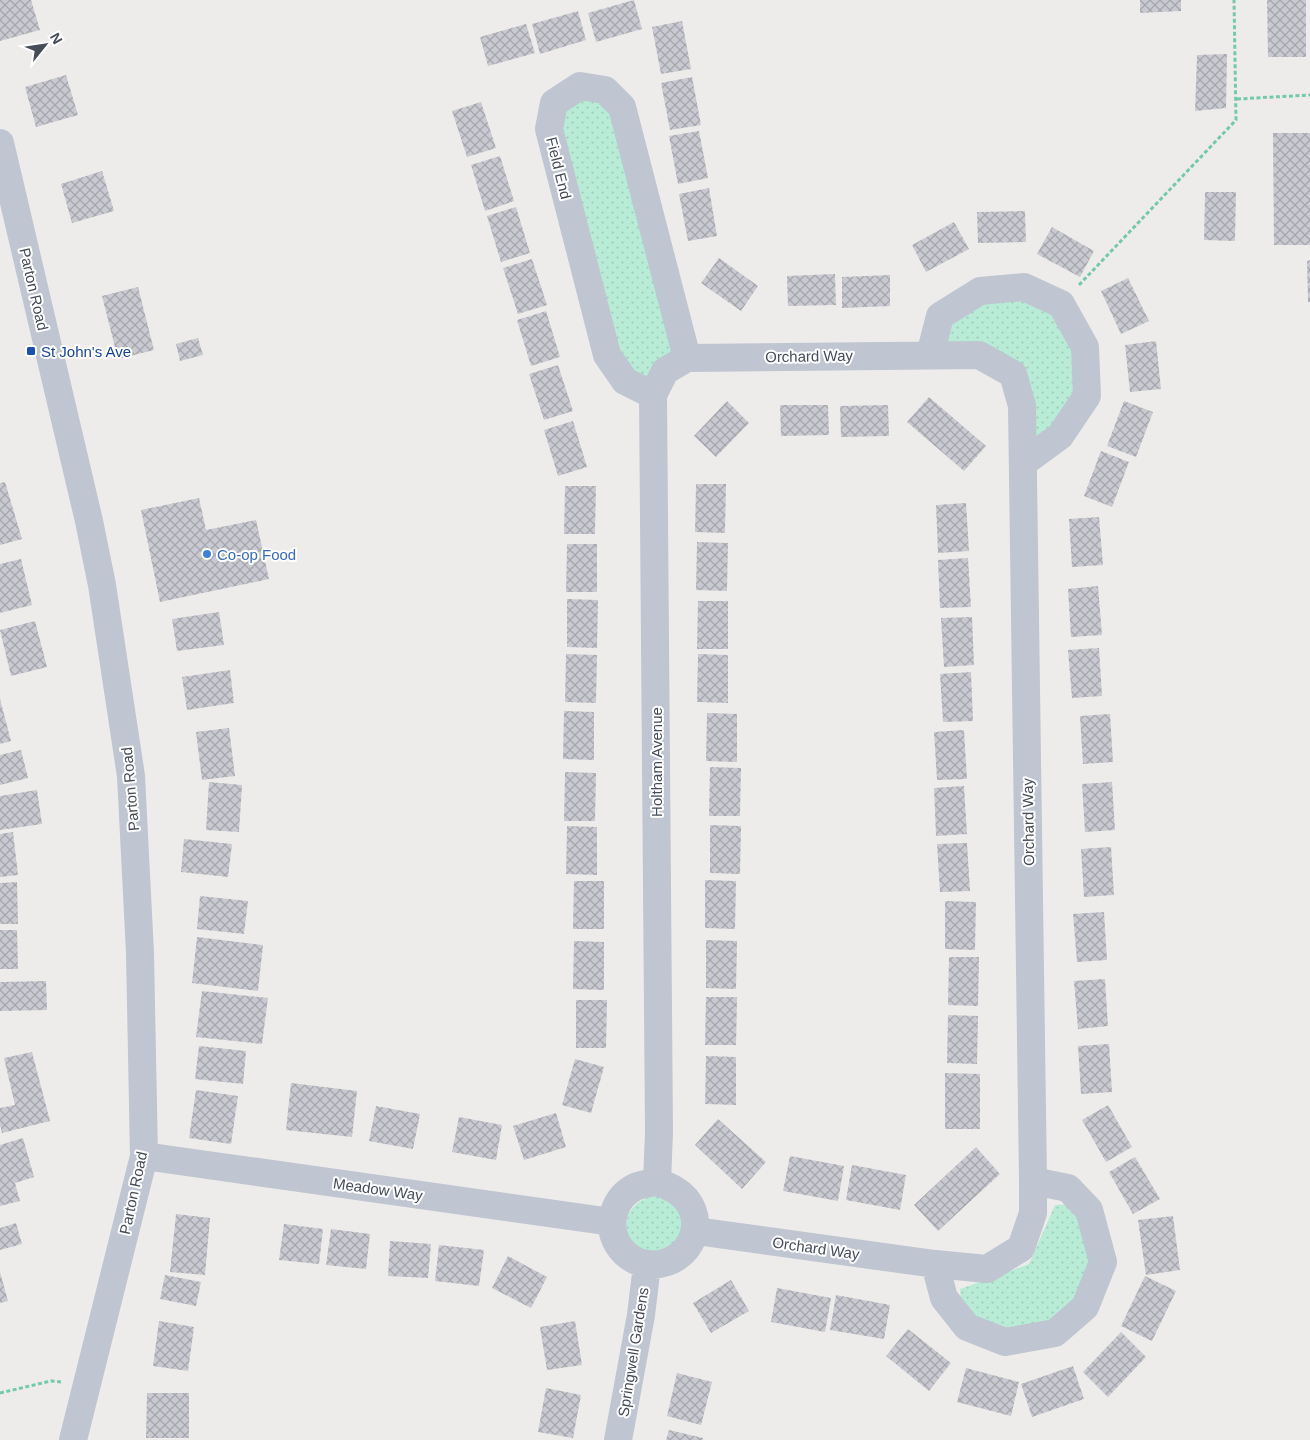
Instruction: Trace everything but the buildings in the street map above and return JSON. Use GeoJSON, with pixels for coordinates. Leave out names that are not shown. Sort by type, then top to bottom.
{"type":"FeatureCollection","features":[{"type":"Feature","properties":{"kind":"street","name":"Field End"},"geometry":{"type":"LineString","coordinates":[[653,395],[625,381],[607,355],[549,129],[554,103],[580,86],[605,90],[622,107],[687,358]]}},
{"type":"Feature","properties":{"kind":"street","name":"Parton Road"},"geometry":{"type":"LineString","coordinates":[[0,143],[89,521],[102,584],[131,776],[140,953],[144,1156],[73,1440]]}},
{"type":"Feature","properties":{"kind":"street"},"geometry":{"type":"LineString","coordinates":[[930,355],[940,316],[980,291],[1024,287],[1061,304],[1085,347],[1087,396],[1060,436],[1023,463]]}},
{"type":"Feature","properties":{"kind":"street","name":"Orchard Way"},"geometry":{"type":"LineString","coordinates":[[687,358],[978,354],[1013,374],[1022,406],[1033,1213],[1022,1248],[988,1269],[936,1264],[696,1231]]}},
{"type":"Feature","properties":{"kind":"street","name":"Holtham Avenue"},"geometry":{"type":"LineString","coordinates":[[657,1182],[659,1122],[653,395],[665,371],[687,358]]}},
{"type":"Feature","properties":{"kind":"street","name":"Meadow Way"},"geometry":{"type":"LineString","coordinates":[[144,1156],[612,1222]]}},
{"type":"Feature","properties":{"kind":"street"},"geometry":{"type":"LineString","coordinates":[[936,1264],[944,1298],[967,1326],[1005,1342],[1055,1333],[1085,1307],[1103,1262],[1089,1210],[1068,1188],[1032,1181]]}},
{"type":"Feature","properties":{"kind":"street"},"geometry":{"type":"LineString","coordinates":[[657,1182],[669,1186],[686,1198],[693,1211],[696,1231],[688,1246],[675,1259],[662,1265],[647,1265],[632,1260],[621,1250],[614,1237],[612,1222],[615,1208],[624,1194],[636,1186],[657,1182]]}},
{"type":"Feature","properties":{"kind":"street","name":"Springwell Gardens"},"geometry":{"type":"LineString","coordinates":[[618,1440],[641,1315],[647,1265]]}},
{"type":"Feature","properties":{"kind":"path"},"geometry":{"type":"LineString","coordinates":[[1061,304],[1236,120],[1234,0]]}},
{"type":"Feature","properties":{"kind":"path"},"geometry":{"type":"LineString","coordinates":[[1237,99],[1310,95]]}},
{"type":"Feature","properties":{"kind":"path"},"geometry":{"type":"LineString","coordinates":[[0,1393],[51,1381],[86,1384]]}},
{"type":"Feature","properties":{"kind":"green space"},"geometry":{"type":"Polygon","coordinates":[[[605,90],[687,358],[653,395],[625,381],[554,103],[605,90]]]}},
{"type":"Feature","properties":{"kind":"green space"},"geometry":{"type":"Polygon","coordinates":[[[980,291],[1061,304],[1087,396],[1023,463],[1013,374],[930,355],[940,316],[980,291]]]}},
{"type":"Feature","properties":{"kind":"green space"},"geometry":{"type":"Polygon","coordinates":[[[652,1196],[670,1201],[680,1212],[683,1229],[672,1247],[654,1254],[637,1246],[630,1239],[626,1222],[634,1206],[652,1196]]]}},
{"type":"Feature","properties":{"kind":"green space"},"geometry":{"type":"Polygon","coordinates":[[[1070,1204],[1079,1216],[1090,1260],[1080,1297],[1050,1321],[1004,1328],[976,1318],[961,1302],[960,1289],[1029,1264],[1055,1205],[1070,1204]]]}},
{"type":"Feature","properties":{"kind":"place","name":"St John's Ave"},"geometry":{"type":"Point","coordinates":[31,351]}},
{"type":"Feature","properties":{"kind":"place","name":"Co-op Food"},"geometry":{"type":"Point","coordinates":[207,554]}}]}
